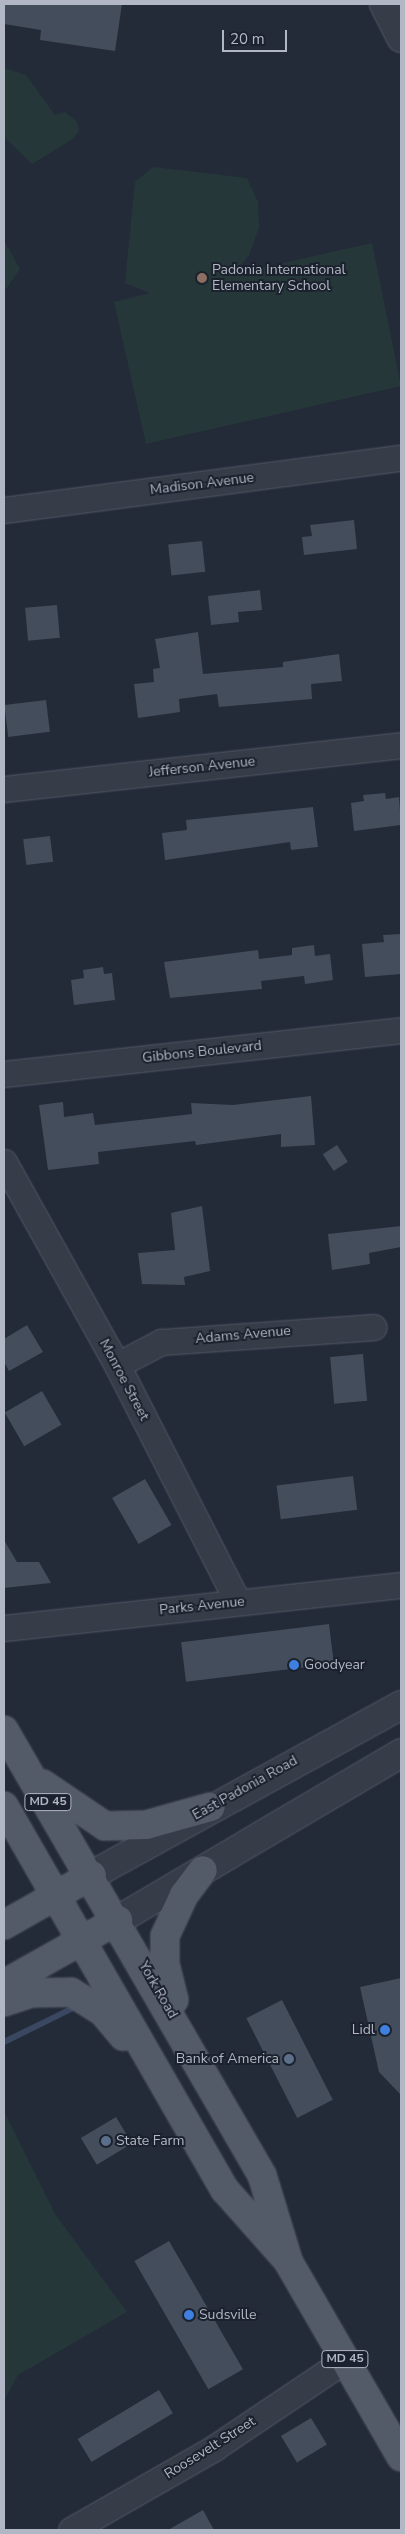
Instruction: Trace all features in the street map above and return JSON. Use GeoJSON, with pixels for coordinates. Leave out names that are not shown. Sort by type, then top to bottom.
{"type":"FeatureCollection","features":[{"type":"Feature","properties":{"kind":"main road","name":"York Road"},"geometry":{"type":"LineString","coordinates":[[4,1730],[92,1875],[262,2175],[288,2261]]}},
{"type":"Feature","properties":{"kind":"main road"},"geometry":{"type":"LineString","coordinates":[[31,1775],[105,1826],[146,1825],[211,1807]]}},
{"type":"Feature","properties":{"kind":"main road","name":"York Road"},"geometry":{"type":"LineString","coordinates":[[4,1806],[225,2190],[288,2261],[401,2457]]}},
{"type":"Feature","properties":{"kind":"main road"},"geometry":{"type":"LineString","coordinates":[[183,2033],[165,1964],[165,1936],[184,1895],[203,1870]]}},
{"type":"Feature","properties":{"kind":"main road"},"geometry":{"type":"LineString","coordinates":[[4,1924],[92,1875]]}},
{"type":"Feature","properties":{"kind":"main road"},"geometry":{"type":"LineString","coordinates":[[4,1984],[118,1920]]}},
{"type":"Feature","properties":{"kind":"main road"},"geometry":{"type":"LineString","coordinates":[[4,2002],[53,1990],[86,1999],[164,2085]]}},
{"type":"Feature","properties":{"kind":"street"},"geometry":{"type":"LineString","coordinates":[[384,4],[401,38]]}},
{"type":"Feature","properties":{"kind":"street","name":"Madison Avenue"},"geometry":{"type":"LineString","coordinates":[[4,510],[401,458]]}},
{"type":"Feature","properties":{"kind":"street","name":"Jefferson Avenue"},"geometry":{"type":"LineString","coordinates":[[4,789],[401,745]]}},
{"type":"Feature","properties":{"kind":"street","name":"Gibbons Boulevard"},"geometry":{"type":"LineString","coordinates":[[4,1074],[401,1030]]}},
{"type":"Feature","properties":{"kind":"street","name":"Monroe Street"},"geometry":{"type":"LineString","coordinates":[[4,1162],[117,1365],[238,1602]]}},
{"type":"Feature","properties":{"kind":"street","name":"Adams Avenue"},"geometry":{"type":"LineString","coordinates":[[117,1365],[161,1342],[373,1327]]}},
{"type":"Feature","properties":{"kind":"street","name":"Parks Avenue"},"geometry":{"type":"LineString","coordinates":[[4,1628],[401,1585]]}},
{"type":"Feature","properties":{"kind":"street","name":"East Padonia Road"},"geometry":{"type":"LineString","coordinates":[[92,1875],[211,1807],[401,1705]]}},
{"type":"Feature","properties":{"kind":"street"},"geometry":{"type":"LineString","coordinates":[[118,1920],[401,1753]]}},
{"type":"Feature","properties":{"kind":"street","name":"Roosevelt Street"},"geometry":{"type":"LineString","coordinates":[[71,2530],[214,2448],[345,2360]]}},
{"type":"Feature","properties":{"kind":"shaded area"},"geometry":{"type":"Polygon","coordinates":[[[5,68],[26,75],[55,115],[65,112],[77,122],[79,131],[73,139],[32,164],[4,137],[5,68]]]}},
{"type":"Feature","properties":{"kind":"shaded area"},"geometry":{"type":"Polygon","coordinates":[[[153,167],[247,178],[258,202],[259,228],[249,255],[234,274],[372,243],[401,386],[146,444],[114,302],[150,293],[125,283],[135,182],[153,167]]]}},
{"type":"Feature","properties":{"kind":"shaded area"},"geometry":{"type":"Polygon","coordinates":[[[4,240],[20,269],[4,292],[4,240]]]}},
{"type":"Feature","properties":{"kind":"shaded area"},"geometry":{"type":"Polygon","coordinates":[[[4,2111],[55,2214],[127,2312],[18,2375],[4,2401],[4,2111]]]}},
{"type":"Feature","properties":{"kind":"building"},"geometry":{"type":"Polygon","coordinates":[[[4,4],[122,4],[115,51],[40,40],[41,30],[4,24],[4,4]]]}},
{"type":"Feature","properties":{"kind":"building"},"geometry":{"type":"Polygon","coordinates":[[[354,520],[357,549],[304,555],[302,537],[312,536],[310,525],[354,520]]]}},
{"type":"Feature","properties":{"kind":"building"},"geometry":{"type":"Polygon","coordinates":[[[202,541],[205,572],[171,575],[168,545],[202,541]]]}},
{"type":"Feature","properties":{"kind":"building"},"geometry":{"type":"Polygon","coordinates":[[[260,590],[262,610],[238,612],[239,622],[211,625],[208,596],[260,590]]]}},
{"type":"Feature","properties":{"kind":"building"},"geometry":{"type":"Polygon","coordinates":[[[57,605],[60,638],[28,641],[25,608],[57,605]]]}},
{"type":"Feature","properties":{"kind":"building"},"geometry":{"type":"Polygon","coordinates":[[[198,632],[203,674],[283,667],[283,662],[339,654],[342,681],[311,684],[312,699],[219,707],[217,694],[179,699],[180,712],[138,718],[134,684],[154,682],[153,669],[160,668],[155,639],[198,632]]]}},
{"type":"Feature","properties":{"kind":"building"},"geometry":{"type":"Polygon","coordinates":[[[46,700],[50,732],[8,737],[4,705],[46,700]]]}},
{"type":"Feature","properties":{"kind":"building"},"geometry":{"type":"Polygon","coordinates":[[[385,793],[386,799],[399,797],[401,825],[354,831],[351,803],[364,801],[363,795],[385,793]]]}},
{"type":"Feature","properties":{"kind":"building"},"geometry":{"type":"Polygon","coordinates":[[[313,807],[318,847],[291,850],[290,842],[165,860],[162,833],[187,830],[186,820],[313,807]]]}},
{"type":"Feature","properties":{"kind":"building"},"geometry":{"type":"Polygon","coordinates":[[[50,836],[53,862],[26,865],[23,839],[50,836]]]}},
{"type":"Feature","properties":{"kind":"building"},"geometry":{"type":"Polygon","coordinates":[[[401,934],[401,974],[365,977],[362,944],[384,942],[383,935],[401,934]]]}},
{"type":"Feature","properties":{"kind":"building"},"geometry":{"type":"Polygon","coordinates":[[[314,945],[315,956],[330,954],[333,980],[305,984],[304,976],[261,981],[262,989],[170,998],[164,962],[258,950],[259,959],[292,955],[292,948],[314,945]]]}},
{"type":"Feature","properties":{"kind":"building"},"geometry":{"type":"Polygon","coordinates":[[[103,967],[104,974],[112,973],[115,1000],[74,1005],[71,980],[84,978],[83,970],[103,967]]]}},
{"type":"Feature","properties":{"kind":"building"},"geometry":{"type":"Polygon","coordinates":[[[311,1096],[315,1145],[281,1147],[281,1134],[196,1145],[195,1141],[98,1152],[99,1164],[48,1170],[39,1105],[63,1102],[64,1117],[93,1113],[95,1125],[192,1114],[191,1103],[233,1105],[311,1096]]]}},
{"type":"Feature","properties":{"kind":"building"},"geometry":{"type":"Polygon","coordinates":[[[337,1145],[348,1162],[334,1171],[323,1154],[337,1145]]]}},
{"type":"Feature","properties":{"kind":"building"},"geometry":{"type":"Polygon","coordinates":[[[202,1206],[210,1271],[184,1277],[185,1285],[142,1284],[138,1253],[175,1250],[171,1213],[202,1206]]]}},
{"type":"Feature","properties":{"kind":"building"},"geometry":{"type":"Polygon","coordinates":[[[401,1226],[401,1247],[369,1253],[370,1264],[332,1270],[328,1234],[401,1226]]]}},
{"type":"Feature","properties":{"kind":"building"},"geometry":{"type":"Polygon","coordinates":[[[27,1325],[43,1352],[9,1371],[4,1362],[4,1339],[27,1325]]]}},
{"type":"Feature","properties":{"kind":"building"},"geometry":{"type":"Polygon","coordinates":[[[363,1354],[367,1401],[334,1404],[330,1357],[363,1354]]]}},
{"type":"Feature","properties":{"kind":"building"},"geometry":{"type":"Polygon","coordinates":[[[42,1391],[62,1425],[24,1446],[5,1412],[42,1391]]]}},
{"type":"Feature","properties":{"kind":"building"},"geometry":{"type":"Polygon","coordinates":[[[353,1476],[357,1510],[281,1519],[277,1485],[353,1476]]]}},
{"type":"Feature","properties":{"kind":"building"},"geometry":{"type":"Polygon","coordinates":[[[145,1479],[172,1525],[139,1544],[112,1498],[145,1479]]]}},
{"type":"Feature","properties":{"kind":"building"},"geometry":{"type":"Polygon","coordinates":[[[4,1540],[17,1562],[39,1562],[51,1583],[4,1588],[4,1540]]]}},
{"type":"Feature","properties":{"kind":"building"},"geometry":{"type":"Polygon","coordinates":[[[329,1624],[334,1664],[186,1682],[181,1642],[329,1624]]]}},
{"type":"Feature","properties":{"kind":"building","name":"Lidl"},"geometry":{"type":"Polygon","coordinates":[[[401,1978],[401,2095],[379,2072],[360,1987],[401,1978]]]}},
{"type":"Feature","properties":{"kind":"building","name":"Bank of America"},"geometry":{"type":"Polygon","coordinates":[[[282,2000],[333,2100],[297,2118],[246,2018],[282,2000]]]}},
{"type":"Feature","properties":{"kind":"building","name":"State Farm"},"geometry":{"type":"Polygon","coordinates":[[[116,2117],[132,2144],[97,2165],[81,2138],[116,2117]]]}},
{"type":"Feature","properties":{"kind":"building","name":"Sudsville"},"geometry":{"type":"Polygon","coordinates":[[[169,2241],[243,2369],[208,2389],[134,2261],[169,2241]]]}},
{"type":"Feature","properties":{"kind":"building"},"geometry":{"type":"Polygon","coordinates":[[[159,2390],[173,2413],[91,2462],[78,2439],[159,2390]]]}},
{"type":"Feature","properties":{"kind":"building"},"geometry":{"type":"Polygon","coordinates":[[[311,2418],[327,2445],[297,2463],[281,2436],[311,2418]]]}},
{"type":"Feature","properties":{"kind":"building"},"geometry":{"type":"Polygon","coordinates":[[[203,2510],[214,2530],[168,2530],[203,2510]]]}},
{"type":"Feature","properties":{"kind":"waterway"},"geometry":{"type":"LineString","coordinates":[[4,2042],[71,2009]]}},
{"type":"Feature","properties":{"kind":"place","name":"Padonia International Elementary School"},"geometry":{"type":"Point","coordinates":[202,278]}},
{"type":"Feature","properties":{"kind":"place","name":"Goodyear"},"geometry":{"type":"Point","coordinates":[294,1665]}},
{"type":"Feature","properties":{"kind":"place","name":"Lidl"},"geometry":{"type":"Point","coordinates":[385,2030]}},
{"type":"Feature","properties":{"kind":"place","name":"Bank of America"},"geometry":{"type":"Point","coordinates":[289,2059]}},
{"type":"Feature","properties":{"kind":"place","name":"State Farm"},"geometry":{"type":"Point","coordinates":[106,2141]}},
{"type":"Feature","properties":{"kind":"place","name":"Sudsville"},"geometry":{"type":"Point","coordinates":[189,2315]}}]}
